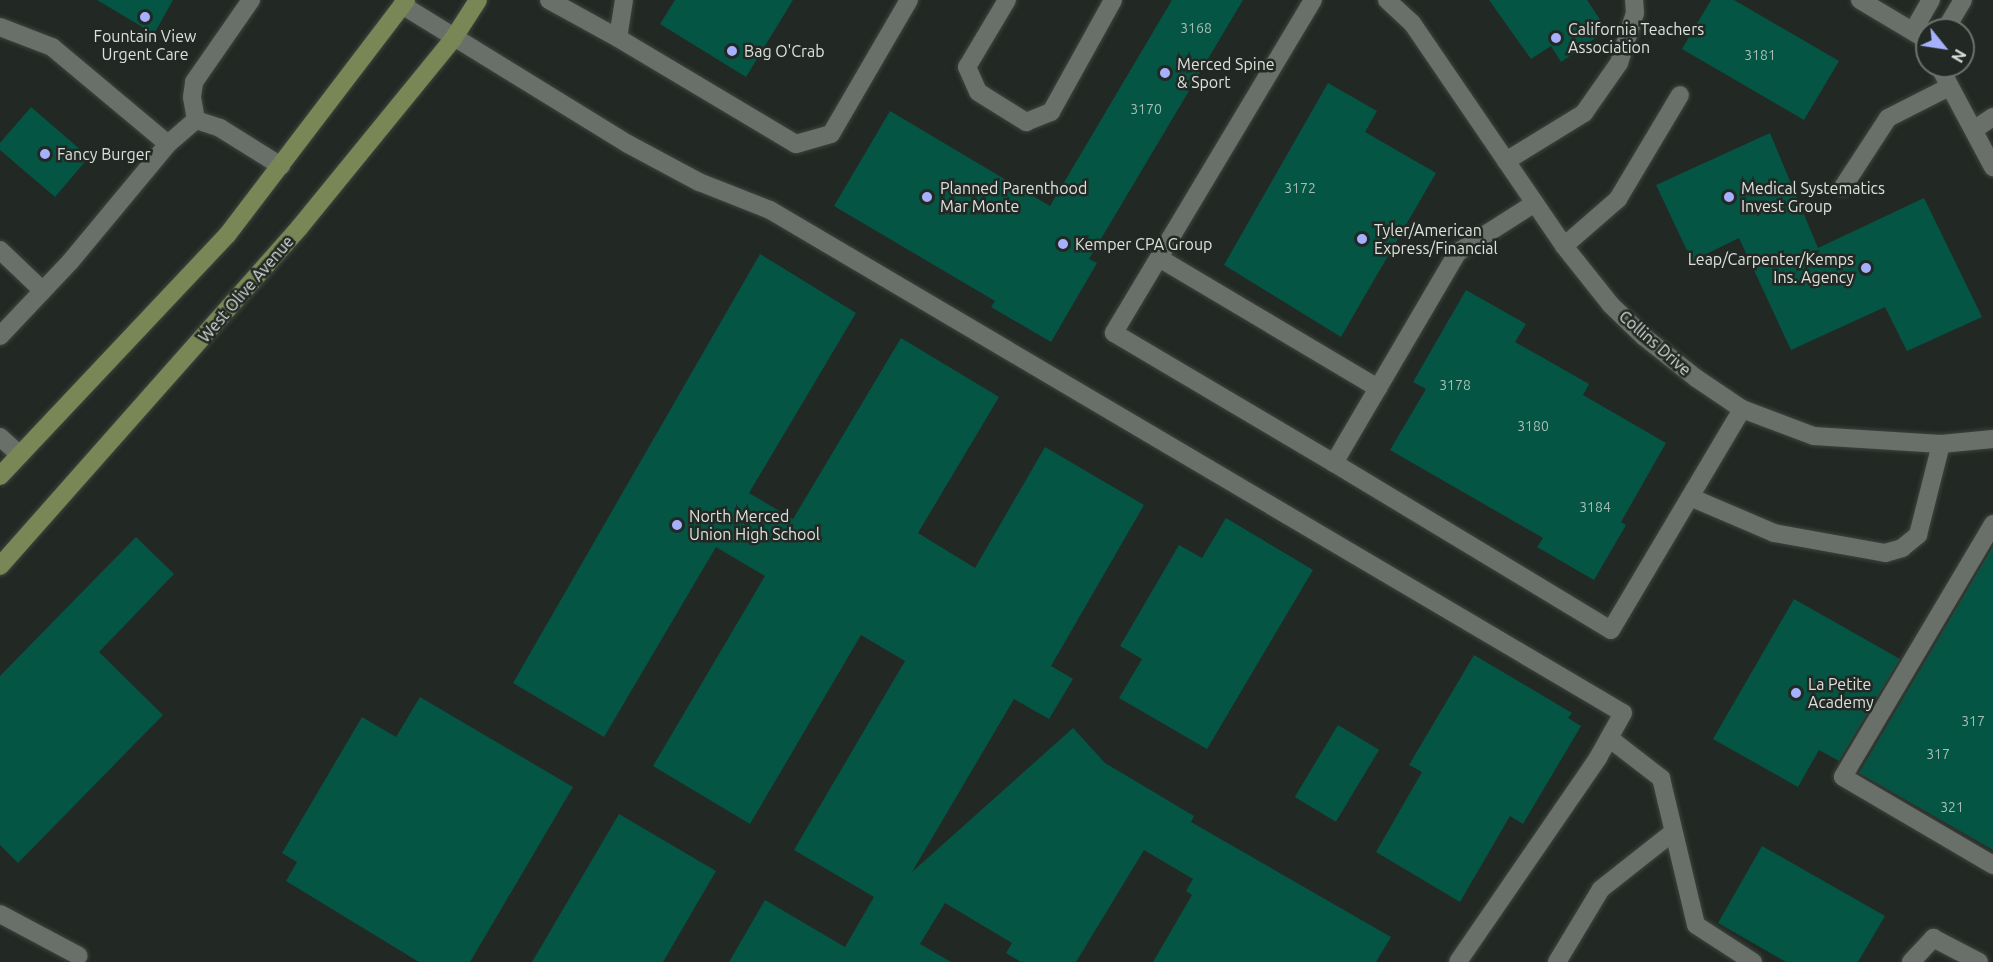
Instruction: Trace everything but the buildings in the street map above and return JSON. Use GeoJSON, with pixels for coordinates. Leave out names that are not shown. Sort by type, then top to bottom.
{"type":"FeatureCollection","features":[{"type":"Feature","properties":{"kind":"main road","name":"West Olive Avenue"},"geometry":{"type":"LineString","coordinates":[[0,566],[299,228],[453,39],[478,0]]}},
{"type":"Feature","properties":{"kind":"main road"},"geometry":{"type":"LineString","coordinates":[[0,476],[228,234],[404,3]]}},
{"type":"Feature","properties":{"kind":"street"},"geometry":{"type":"LineString","coordinates":[[196,120],[192,97],[194,82],[251,0]]}},
{"type":"Feature","properties":{"kind":"street"},"geometry":{"type":"LineString","coordinates":[[549,0],[618,38],[796,144],[831,134],[909,0]]}},
{"type":"Feature","properties":{"kind":"street"},"geometry":{"type":"LineString","coordinates":[[618,38],[624,0]]}},
{"type":"Feature","properties":{"kind":"street"},"geometry":{"type":"LineString","coordinates":[[1007,0],[967,67],[978,92],[1026,122],[1051,112],[1113,0]]}},
{"type":"Feature","properties":{"kind":"street"},"geometry":{"type":"LineString","coordinates":[[1313,0],[1114,333],[1611,630],[1742,409]]}},
{"type":"Feature","properties":{"kind":"street","name":"Collins Drive"},"geometry":{"type":"LineString","coordinates":[[1387,0],[1412,23],[1564,246],[1611,305],[1642,336],[1742,409],[1814,435],[1941,444],[1993,439]]}},
{"type":"Feature","properties":{"kind":"street"},"geometry":{"type":"LineString","coordinates":[[1506,161],[1584,113],[1618,63],[1635,12],[1634,0]]}},
{"type":"Feature","properties":{"kind":"street"},"geometry":{"type":"LineString","coordinates":[[1860,0],[1915,33]]}},
{"type":"Feature","properties":{"kind":"street"},"geometry":{"type":"LineString","coordinates":[[1926,18],[1931,0]]}},
{"type":"Feature","properties":{"kind":"street"},"geometry":{"type":"LineString","coordinates":[[1952,18],[1963,0]]}},
{"type":"Feature","properties":{"kind":"street"},"geometry":{"type":"LineString","coordinates":[[404,3],[453,39],[628,144],[699,182],[770,210],[1623,713],[1609,738],[1458,962]]}},
{"type":"Feature","properties":{"kind":"street"},"geometry":{"type":"LineString","coordinates":[[0,27],[52,47],[168,144]]}},
{"type":"Feature","properties":{"kind":"street"},"geometry":{"type":"LineString","coordinates":[[1945,78],[1975,129],[1993,167]]}},
{"type":"Feature","properties":{"kind":"street"},"geometry":{"type":"LineString","coordinates":[[1843,187],[1888,118],[1949,87]]}},
{"type":"Feature","properties":{"kind":"street"},"geometry":{"type":"LineString","coordinates":[[1564,246],[1618,198],[1680,96]]}},
{"type":"Feature","properties":{"kind":"street"},"geometry":{"type":"LineString","coordinates":[[1975,129],[1993,117]]}},
{"type":"Feature","properties":{"kind":"street"},"geometry":{"type":"LineString","coordinates":[[0,336],[43,291],[168,144],[196,120]]}},
{"type":"Feature","properties":{"kind":"street"},"geometry":{"type":"LineString","coordinates":[[196,120],[220,128],[281,166]]}},
{"type":"Feature","properties":{"kind":"street"},"geometry":{"type":"LineString","coordinates":[[1334,463],[1458,252],[1535,203]]}},
{"type":"Feature","properties":{"kind":"street"},"geometry":{"type":"LineString","coordinates":[[0,250],[43,291]]}},
{"type":"Feature","properties":{"kind":"street"},"geometry":{"type":"LineString","coordinates":[[1159,258],[1378,388]]}},
{"type":"Feature","properties":{"kind":"street"},"geometry":{"type":"LineString","coordinates":[[0,437],[21,455]]}},
{"type":"Feature","properties":{"kind":"street"},"geometry":{"type":"LineString","coordinates":[[1690,497],[1774,533],[1885,553],[1902,549],[1918,535],[1941,444]]}},
{"type":"Feature","properties":{"kind":"street"},"geometry":{"type":"LineString","coordinates":[[1993,524],[1844,777],[1993,865]]}},
{"type":"Feature","properties":{"kind":"street"},"geometry":{"type":"LineString","coordinates":[[1609,738],[1661,778],[1672,833],[1696,925],[1753,962]]}},
{"type":"Feature","properties":{"kind":"street"},"geometry":{"type":"LineString","coordinates":[[1557,962],[1601,889],[1672,833]]}},
{"type":"Feature","properties":{"kind":"street"},"geometry":{"type":"LineString","coordinates":[[0,914],[79,956]]}},
{"type":"Feature","properties":{"kind":"street"},"geometry":{"type":"LineString","coordinates":[[1911,962],[1933,938],[1979,962]]}},
{"type":"Feature","properties":{"kind":"place","name":"Fountain View Urgent Care"},"geometry":{"type":"Point","coordinates":[145,17]}},
{"type":"Feature","properties":{"kind":"place","name":"California Teachers Association"},"geometry":{"type":"Point","coordinates":[1556,38]}},
{"type":"Feature","properties":{"kind":"place","name":"Bag O'Crab"},"geometry":{"type":"Point","coordinates":[732,51]}},
{"type":"Feature","properties":{"kind":"place","name":"Merced Spine & Sport"},"geometry":{"type":"Point","coordinates":[1165,73]}},
{"type":"Feature","properties":{"kind":"place","name":"Fancy Burger"},"geometry":{"type":"Point","coordinates":[45,154]}},
{"type":"Feature","properties":{"kind":"place","name":"Planned Parenthood Mar Monte"},"geometry":{"type":"Point","coordinates":[927,197]}},
{"type":"Feature","properties":{"kind":"place","name":"Medical Systematics Invest Group"},"geometry":{"type":"Point","coordinates":[1729,197]}},
{"type":"Feature","properties":{"kind":"place","name":"Tyler/American Express/Financial"},"geometry":{"type":"Point","coordinates":[1362,239]}},
{"type":"Feature","properties":{"kind":"place","name":"Kemper CPA Group"},"geometry":{"type":"Point","coordinates":[1063,244]}},
{"type":"Feature","properties":{"kind":"place","name":"Leap/Carpenter/Kemps Ins. Agency"},"geometry":{"type":"Point","coordinates":[1866,268]}},
{"type":"Feature","properties":{"kind":"place","name":"North Merced Union High School"},"geometry":{"type":"Point","coordinates":[677,525]}},
{"type":"Feature","properties":{"kind":"place","name":"La Petite Academy"},"geometry":{"type":"Point","coordinates":[1796,693]}}]}
